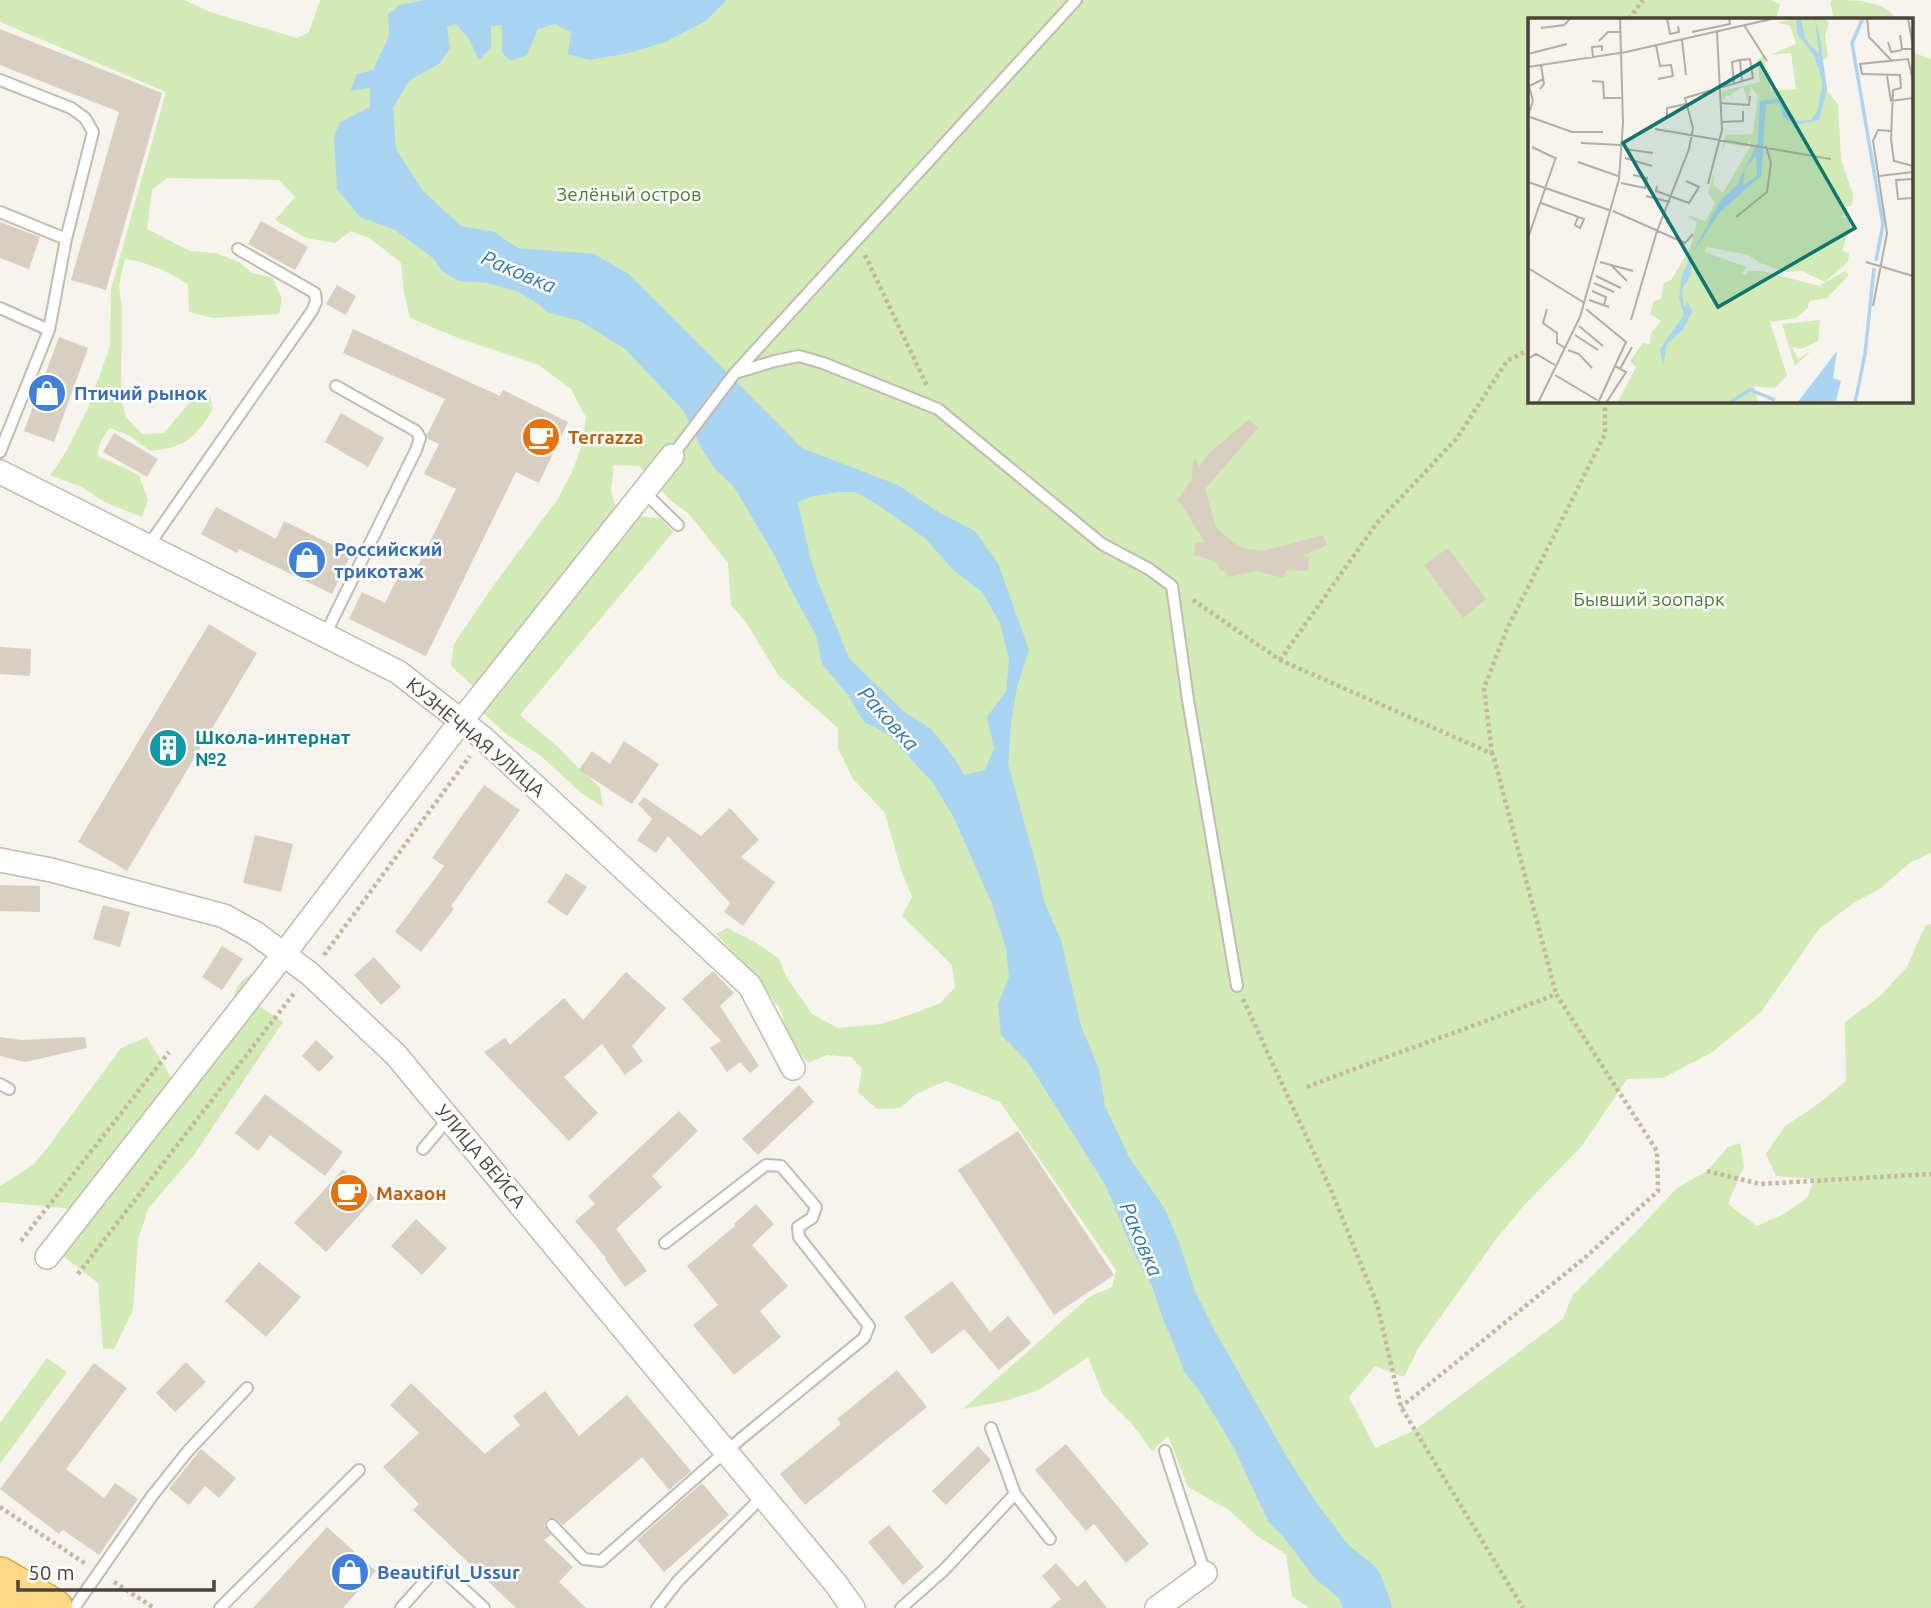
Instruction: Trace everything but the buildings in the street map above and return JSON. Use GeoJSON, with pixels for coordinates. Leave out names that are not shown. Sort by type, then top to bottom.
{"type":"FeatureCollection","features":[{"type":"Feature","properties":{"kind":"highway"},"geometry":{"type":"LineString","coordinates":[[0,1576],[54,1608]]}},
{"type":"Feature","properties":{"kind":"street"},"geometry":{"type":"LineString","coordinates":[[47,1256],[284,954],[462,720],[672,456]]}},
{"type":"Feature","properties":{"kind":"street","name":"КУЗНЕЧНАЯ УЛИЦА"},"geometry":{"type":"LineString","coordinates":[[0,472],[398,672],[462,720],[750,986],[793,1068]]}},
{"type":"Feature","properties":{"kind":"street","name":"УЛИЦА ВЕЙСА"},"geometry":{"type":"LineString","coordinates":[[0,860],[51,870],[224,916],[255,933],[310,974],[396,1055],[836,1584],[853,1608]]}},
{"type":"Feature","properties":{"kind":"street"},"geometry":{"type":"LineString","coordinates":[[1157,1608],[1205,1573]]}},
{"type":"Feature","properties":{"kind":"lane"},"geometry":{"type":"LineString","coordinates":[[672,456],[734,373],[1076,0]]}},
{"type":"Feature","properties":{"kind":"lane"},"geometry":{"type":"LineString","coordinates":[[0,80],[71,108],[85,118],[93,132],[66,239],[49,330],[0,452]]}},
{"type":"Feature","properties":{"kind":"lane"},"geometry":{"type":"LineString","coordinates":[[0,212],[66,239]]}},
{"type":"Feature","properties":{"kind":"lane"},"geometry":{"type":"LineString","coordinates":[[148,546],[316,302],[315,293],[238,249]]}},
{"type":"Feature","properties":{"kind":"lane"},"geometry":{"type":"LineString","coordinates":[[0,308],[49,330]]}},
{"type":"Feature","properties":{"kind":"lane"},"geometry":{"type":"LineString","coordinates":[[734,373],[799,356],[938,409],[1102,544],[1149,569],[1172,586],[1188,700],[1237,986]]}},
{"type":"Feature","properties":{"kind":"lane"},"geometry":{"type":"LineString","coordinates":[[325,635],[420,438],[416,431],[337,386]]}},
{"type":"Feature","properties":{"kind":"lane"},"geometry":{"type":"LineString","coordinates":[[643,491],[678,525]]}},
{"type":"Feature","properties":{"kind":"lane"},"geometry":{"type":"LineString","coordinates":[[423,1149],[449,1118]]}},
{"type":"Feature","properties":{"kind":"lane"},"geometry":{"type":"LineString","coordinates":[[552,1525],[584,1559],[601,1561],[726,1451],[864,1338],[869,1326],[799,1237],[797,1227],[812,1218],[816,1207],[781,1166],[766,1165],[665,1243]]}},
{"type":"Feature","properties":{"kind":"lane"},"geometry":{"type":"LineString","coordinates":[[74,1608],[152,1496],[188,1451],[247,1388]]}},
{"type":"Feature","properties":{"kind":"lane"},"geometry":{"type":"LineString","coordinates":[[991,1428],[1014,1494],[1050,1539]]}},
{"type":"Feature","properties":{"kind":"lane"},"geometry":{"type":"LineString","coordinates":[[1165,1451],[1205,1573]]}},
{"type":"Feature","properties":{"kind":"lane"},"geometry":{"type":"LineString","coordinates":[[220,1608],[359,1469]]}},
{"type":"Feature","properties":{"kind":"lane"},"geometry":{"type":"LineString","coordinates":[[901,1608],[944,1570],[1014,1494]]}},
{"type":"Feature","properties":{"kind":"lane"},"geometry":{"type":"LineString","coordinates":[[657,1608],[678,1581],[763,1496]]}},
{"type":"Feature","properties":{"kind":"lane"},"geometry":{"type":"LineString","coordinates":[[401,1608],[433,1571],[444,1571],[484,1608]]}},
{"type":"Feature","properties":{"kind":"path"},"geometry":{"type":"LineString","coordinates":[[1630,18],[1643,0]]}},
{"type":"Feature","properties":{"kind":"path"},"geometry":{"type":"LineString","coordinates":[[857,239],[938,409]]}},
{"type":"Feature","properties":{"kind":"path"},"geometry":{"type":"LineString","coordinates":[[1280,660],[1377,523],[1457,438],[1507,361],[1528,350]]}},
{"type":"Feature","properties":{"kind":"path"},"geometry":{"type":"LineString","coordinates":[[1401,1407],[1587,1256],[1658,1191],[1657,1151],[1556,994],[1493,754],[1484,688],[1507,629],[1605,434],[1605,402]]}},
{"type":"Feature","properties":{"kind":"path"},"geometry":{"type":"LineString","coordinates":[[1172,586],[1280,660],[1493,754]]}},
{"type":"Feature","properties":{"kind":"path"},"geometry":{"type":"LineString","coordinates":[[78,1274],[310,974],[483,738]]}},
{"type":"Feature","properties":{"kind":"path"},"geometry":{"type":"LineString","coordinates":[[1237,986],[1331,1190],[1377,1304],[1401,1407],[1523,1608]]}},
{"type":"Feature","properties":{"kind":"path"},"geometry":{"type":"LineString","coordinates":[[1307,1087],[1556,994]]}},
{"type":"Feature","properties":{"kind":"path"},"geometry":{"type":"LineString","coordinates":[[21,1241],[169,1052]]}},
{"type":"Feature","properties":{"kind":"path"},"geometry":{"type":"LineString","coordinates":[[1707,1171],[1760,1184],[1931,1174]]}},
{"type":"Feature","properties":{"kind":"path"},"geometry":{"type":"LineString","coordinates":[[0,1507],[154,1608]]}},
{"type":"Feature","properties":{"kind":"green space","name":"Зелёный остров"},"geometry":{"type":"Polygon","coordinates":[[[0,0],[184,0],[213,13],[297,38],[309,32],[320,0],[1771,0],[1780,4],[1776,18],[1528,18],[1528,402],[1913,402],[1913,52],[1931,59],[1931,853],[1911,862],[1878,890],[1855,902],[1819,929],[1761,1012],[1711,1053],[1663,1078],[1627,1079],[1581,1147],[1525,1204],[1494,1242],[1419,1347],[1404,1377],[1375,1366],[1349,1397],[1375,1448],[1413,1431],[1563,1319],[1572,1296],[1677,1188],[1707,1171],[1728,1147],[1740,1143],[1744,1166],[1728,1204],[1757,1226],[1784,1214],[1807,1198],[1815,1179],[1776,1176],[1766,1154],[1785,1126],[1846,1081],[1845,1022],[1879,997],[1907,967],[1925,926],[1931,924],[1931,1608],[1309,1608],[1292,1596],[1286,1554],[1257,1536],[1229,1510],[1188,1487],[1168,1436],[1152,1451],[1132,1424],[1103,1395],[1088,1357],[1039,1390],[1005,1401],[963,1409],[1089,1297],[1112,1287],[1116,1270],[1000,1102],[946,1081],[916,1094],[900,1108],[877,1109],[858,1092],[862,1069],[851,1057],[827,1055],[808,1063],[789,1039],[781,1010],[754,974],[716,934],[727,928],[755,942],[778,958],[787,978],[812,1014],[838,1028],[881,1024],[909,1015],[941,1003],[955,987],[952,965],[902,916],[912,897],[901,870],[885,813],[853,779],[838,748],[838,728],[779,676],[745,621],[731,605],[728,563],[689,514],[670,500],[639,466],[614,465],[611,491],[618,515],[660,518],[673,532],[520,715],[600,787],[603,807],[580,792],[541,756],[506,734],[466,698],[475,688],[451,666],[454,644],[557,500],[582,445],[586,417],[571,389],[539,365],[458,338],[410,318],[401,263],[371,239],[351,231],[335,243],[306,238],[275,220],[295,197],[279,180],[167,178],[152,190],[147,229],[190,251],[216,253],[239,262],[252,273],[272,277],[282,298],[279,314],[213,318],[189,312],[188,284],[150,265],[125,259],[119,285],[122,309],[121,399],[126,417],[142,434],[164,433],[190,402],[198,397],[210,397],[212,404],[210,413],[198,430],[175,446],[150,451],[130,436],[110,428],[103,438],[98,456],[139,475],[148,500],[142,517],[104,502],[82,487],[50,475],[68,448],[88,408],[110,346],[111,289],[166,92],[0,22],[0,0]]]}},
{"type":"Feature","properties":{"kind":"green space"},"geometry":{"type":"Polygon","coordinates":[[[1832,0],[1859,1],[1877,5],[1895,18],[1834,18],[1830,3],[1832,0]]]}},
{"type":"Feature","properties":{"kind":"green space"},"geometry":{"type":"Polygon","coordinates":[[[251,974],[256,977],[259,1006],[283,1022],[194,1155],[148,1209],[138,1240],[133,1310],[114,1349],[103,1349],[98,1283],[63,1256],[87,1219],[73,1209],[0,1202],[0,1186],[34,1164],[121,1048],[147,1037],[171,1077],[203,1076],[234,1007],[237,988],[251,974]]]}},
{"type":"Feature","properties":{"kind":"green space"},"geometry":{"type":"Polygon","coordinates":[[[47,1358],[67,1372],[0,1464],[0,1423],[47,1358]]]}},
{"type":"Feature","properties":{"kind":"water"},"geometry":{"type":"Polygon","coordinates":[[[425,0],[727,0],[704,22],[665,42],[629,53],[589,60],[568,54],[571,32],[555,24],[538,29],[527,55],[510,61],[502,52],[502,25],[491,26],[491,48],[479,60],[469,39],[456,24],[447,27],[450,48],[440,63],[409,81],[393,108],[396,149],[423,191],[461,226],[494,232],[518,248],[594,254],[629,274],[802,448],[898,485],[937,511],[975,531],[998,563],[1029,650],[1017,687],[1008,764],[1044,901],[1061,940],[1081,1026],[1099,1069],[1105,1106],[1129,1157],[1165,1209],[1195,1291],[1216,1333],[1314,1499],[1320,1532],[1331,1561],[1322,1563],[1288,1541],[1268,1521],[1234,1448],[1184,1371],[1152,1286],[1132,1249],[1106,1186],[1027,1061],[1001,1035],[998,1004],[1009,977],[1006,948],[992,904],[954,818],[933,783],[888,734],[864,722],[848,695],[822,664],[816,635],[775,556],[734,487],[715,469],[702,449],[683,410],[625,349],[580,321],[547,312],[516,291],[487,283],[459,281],[442,271],[434,259],[395,230],[360,217],[337,189],[334,136],[340,122],[370,107],[370,88],[350,91],[357,74],[373,70],[389,36],[388,14],[400,5],[425,0]],[[855,492],[813,496],[798,502],[818,582],[849,658],[903,711],[931,729],[964,775],[985,770],[994,748],[987,717],[1006,691],[1009,660],[1000,623],[982,592],[953,570],[925,538],[855,492]]]}},
{"type":"Feature","properties":{"kind":"water"},"geometry":{"type":"Polygon","coordinates":[[[1348,1584],[1371,1586],[1377,1608],[1353,1608],[1350,1604],[1348,1584]]]}},
{"type":"Feature","properties":{"kind":"waterway","name":"Раковка"},"geometry":{"type":"LineString","coordinates":[[1292,1509],[1331,1561],[1359,1584],[1368,1608]]}},
{"type":"Feature","properties":{"kind":"place","name":"Птичий рынок"},"geometry":{"type":"Point","coordinates":[47,393]}},
{"type":"Feature","properties":{"kind":"place","name":"Terrazza"},"geometry":{"type":"Point","coordinates":[541,437]}},
{"type":"Feature","properties":{"kind":"place","name":"Российский трикотаж"},"geometry":{"type":"Point","coordinates":[307,560]}},
{"type":"Feature","properties":{"kind":"place","name":"Школа-интернат №2"},"geometry":{"type":"Point","coordinates":[168,748]}},
{"type":"Feature","properties":{"kind":"place","name":"Махаон"},"geometry":{"type":"Point","coordinates":[349,1193]}},
{"type":"Feature","properties":{"kind":"place","name":"Beautiful_Ussur"},"geometry":{"type":"Point","coordinates":[350,1572]}},
{"type":"Feature","properties":{"kind":"park label","name":"Бывший зоопарк"},"geometry":{"type":"Point","coordinates":[1649,599]}}]}
